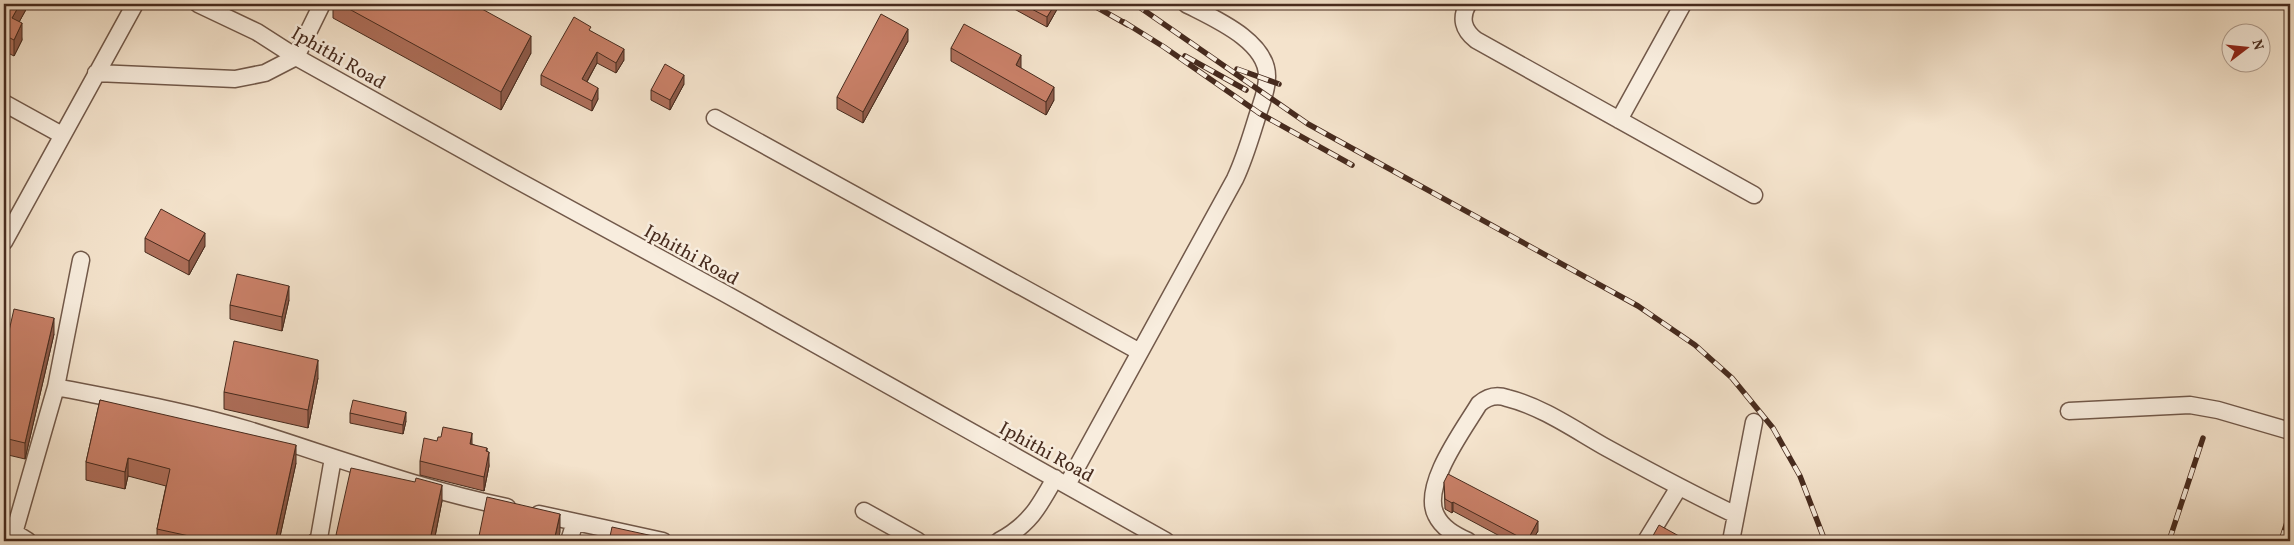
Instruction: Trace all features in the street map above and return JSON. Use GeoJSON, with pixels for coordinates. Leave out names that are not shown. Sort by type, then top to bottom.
{"type":"FeatureCollection","features":[{"type":"Feature","properties":{"kind":"lane"},"geometry":{"type":"LineString","coordinates":[[4,242],[135,4]]}},
{"type":"Feature","properties":{"kind":"lane","name":"Iphithi Road"},"geometry":{"type":"LineString","coordinates":[[198,4],[257,32],[296,57],[1166,541]]}},
{"type":"Feature","properties":{"kind":"lane"},"geometry":{"type":"LineString","coordinates":[[96,74],[235,79],[265,73],[296,57],[322,4]]}},
{"type":"Feature","properties":{"kind":"lane"},"geometry":{"type":"LineString","coordinates":[[999,541],[1012,534],[1032,516],[1061,482],[1140,352],[1244,160],[1265,95],[1267,75],[1264,62],[1257,50],[1242,36],[1186,4]]}},
{"type":"Feature","properties":{"kind":"lane"},"geometry":{"type":"LineString","coordinates":[[1468,4],[1464,12],[1463,23],[1467,33],[1476,40],[1754,195]]}},
{"type":"Feature","properties":{"kind":"lane"},"geometry":{"type":"LineString","coordinates":[[1619,120],[1683,4]]}},
{"type":"Feature","properties":{"kind":"lane"},"geometry":{"type":"LineString","coordinates":[[4,103],[62,135]]}},
{"type":"Feature","properties":{"kind":"lane"},"geometry":{"type":"LineString","coordinates":[[714,118],[1140,352]]}},
{"type":"Feature","properties":{"kind":"lane"},"geometry":{"type":"LineString","coordinates":[[15,534],[56,387],[81,260]]}},
{"type":"Feature","properties":{"kind":"lane"},"geometry":{"type":"LineString","coordinates":[[56,387],[183,412],[434,489],[663,541]]}},
{"type":"Feature","properties":{"kind":"lane"},"geometry":{"type":"LineString","coordinates":[[1468,541],[1454,534],[1436,515],[1432,506],[1433,491],[1444,464],[1479,404],[1491,397],[1506,397],[1551,416],[1679,487],[1736,515]]}},
{"type":"Feature","properties":{"kind":"lane"},"geometry":{"type":"LineString","coordinates":[[2070,411],[2190,406],[2218,410],[2290,431]]}},
{"type":"Feature","properties":{"kind":"lane"},"geometry":{"type":"LineString","coordinates":[[1731,541],[1754,422]]}},
{"type":"Feature","properties":{"kind":"lane"},"geometry":{"type":"LineString","coordinates":[[318,540],[333,458]]}},
{"type":"Feature","properties":{"kind":"lane"},"geometry":{"type":"LineString","coordinates":[[1646,541],[1679,487]]}},
{"type":"Feature","properties":{"kind":"lane"},"geometry":{"type":"LineString","coordinates":[[864,511],[918,541]]}},
{"type":"Feature","properties":{"kind":"lane"},"geometry":{"type":"LineString","coordinates":[[569,541],[575,522]]}},
{"type":"Feature","properties":{"kind":"building"},"geometry":{"type":"Polygon","coordinates":[[[4,4],[20,4],[12,18],[22,23],[14,40],[4,35],[4,4]]]}},
{"type":"Feature","properties":{"kind":"building"},"geometry":{"type":"Polygon","coordinates":[[[340,4],[473,4],[531,36],[501,92],[340,4]]]}},
{"type":"Feature","properties":{"kind":"building"},"geometry":{"type":"Polygon","coordinates":[[[1022,4],[1055,4],[1047,17],[1022,4]]]}},
{"type":"Feature","properties":{"kind":"building"},"geometry":{"type":"Polygon","coordinates":[[[881,14],[908,29],[863,112],[837,97],[881,14]]]}},
{"type":"Feature","properties":{"kind":"building"},"geometry":{"type":"Polygon","coordinates":[[[574,17],[591,27],[589,30],[624,49],[616,63],[597,52],[582,79],[598,88],[592,101],[541,75],[574,17]]]}},
{"type":"Feature","properties":{"kind":"building"},"geometry":{"type":"Polygon","coordinates":[[[964,24],[1021,55],[1016,65],[1054,87],[1046,102],[951,48],[964,24]]]}},
{"type":"Feature","properties":{"kind":"building"},"geometry":{"type":"Polygon","coordinates":[[[665,64],[684,75],[670,100],[651,90],[665,64]]]}},
{"type":"Feature","properties":{"kind":"building"},"geometry":{"type":"Polygon","coordinates":[[[161,209],[205,233],[189,261],[145,238],[161,209]]]}},
{"type":"Feature","properties":{"kind":"building"},"geometry":{"type":"Polygon","coordinates":[[[237,274],[289,286],[282,317],[230,305],[237,274]]]}},
{"type":"Feature","properties":{"kind":"building"},"geometry":{"type":"Polygon","coordinates":[[[14,309],[54,318],[25,443],[4,438],[4,353],[14,309]]]}},
{"type":"Feature","properties":{"kind":"building"},"geometry":{"type":"Polygon","coordinates":[[[234,341],[318,360],[308,410],[224,392],[234,341]]]}},
{"type":"Feature","properties":{"kind":"building"},"geometry":{"type":"Polygon","coordinates":[[[100,400],[296,445],[275,541],[212,541],[157,529],[170,469],[128,458],[125,472],[86,462],[100,400]]]}},
{"type":"Feature","properties":{"kind":"building"},"geometry":{"type":"Polygon","coordinates":[[[353,400],[406,412],[403,425],[350,413],[353,400]]]}},
{"type":"Feature","properties":{"kind":"building"},"geometry":{"type":"Polygon","coordinates":[[[443,427],[472,433],[470,444],[487,448],[486,451],[489,452],[484,477],[420,461],[424,438],[437,441],[438,437],[441,437],[443,427]]]}},
{"type":"Feature","properties":{"kind":"building"},"geometry":{"type":"Polygon","coordinates":[[[351,468],[415,482],[416,478],[442,485],[431,535],[442,541],[355,541],[356,539],[336,535],[351,468]]]}},
{"type":"Feature","properties":{"kind":"building"},"geometry":{"type":"Polygon","coordinates":[[[1448,474],[1538,521],[1527,541],[1445,499],[1444,482],[1448,474]]]}},
{"type":"Feature","properties":{"kind":"building"},"geometry":{"type":"Polygon","coordinates":[[[487,497],[560,514],[554,541],[478,541],[487,497]]]}},
{"type":"Feature","properties":{"kind":"building"},"geometry":{"type":"Polygon","coordinates":[[[1659,525],[1688,541],[1650,541],[1659,525]]]}},
{"type":"Feature","properties":{"kind":"building"},"geometry":{"type":"Polygon","coordinates":[[[612,527],[676,541],[609,541],[612,527]]]}},
{"type":"Feature","properties":{"kind":"railway"},"geometry":{"type":"LineString","coordinates":[[1091,4],[1128,25]]}},
{"type":"Feature","properties":{"kind":"railway"},"geometry":{"type":"LineString","coordinates":[[1135,4],[1308,124],[1638,306],[1695,345],[1732,378],[1773,428],[1800,476],[1825,541]]}},
{"type":"Feature","properties":{"kind":"railway"},"geometry":{"type":"LineString","coordinates":[[1124,22],[1164,47],[1259,113],[1352,165]]}},
{"type":"Feature","properties":{"kind":"railway"},"geometry":{"type":"LineString","coordinates":[[1185,56],[1246,90]]}},
{"type":"Feature","properties":{"kind":"railway"},"geometry":{"type":"LineString","coordinates":[[1237,69],[1279,84]]}},
{"type":"Feature","properties":{"kind":"railway"},"geometry":{"type":"LineString","coordinates":[[2169,541],[2203,438]]}},
{"type":"Feature","properties":{"kind":"railway"},"geometry":{"type":"LineString","coordinates":[[2281,541],[2288,519]]}}]}
